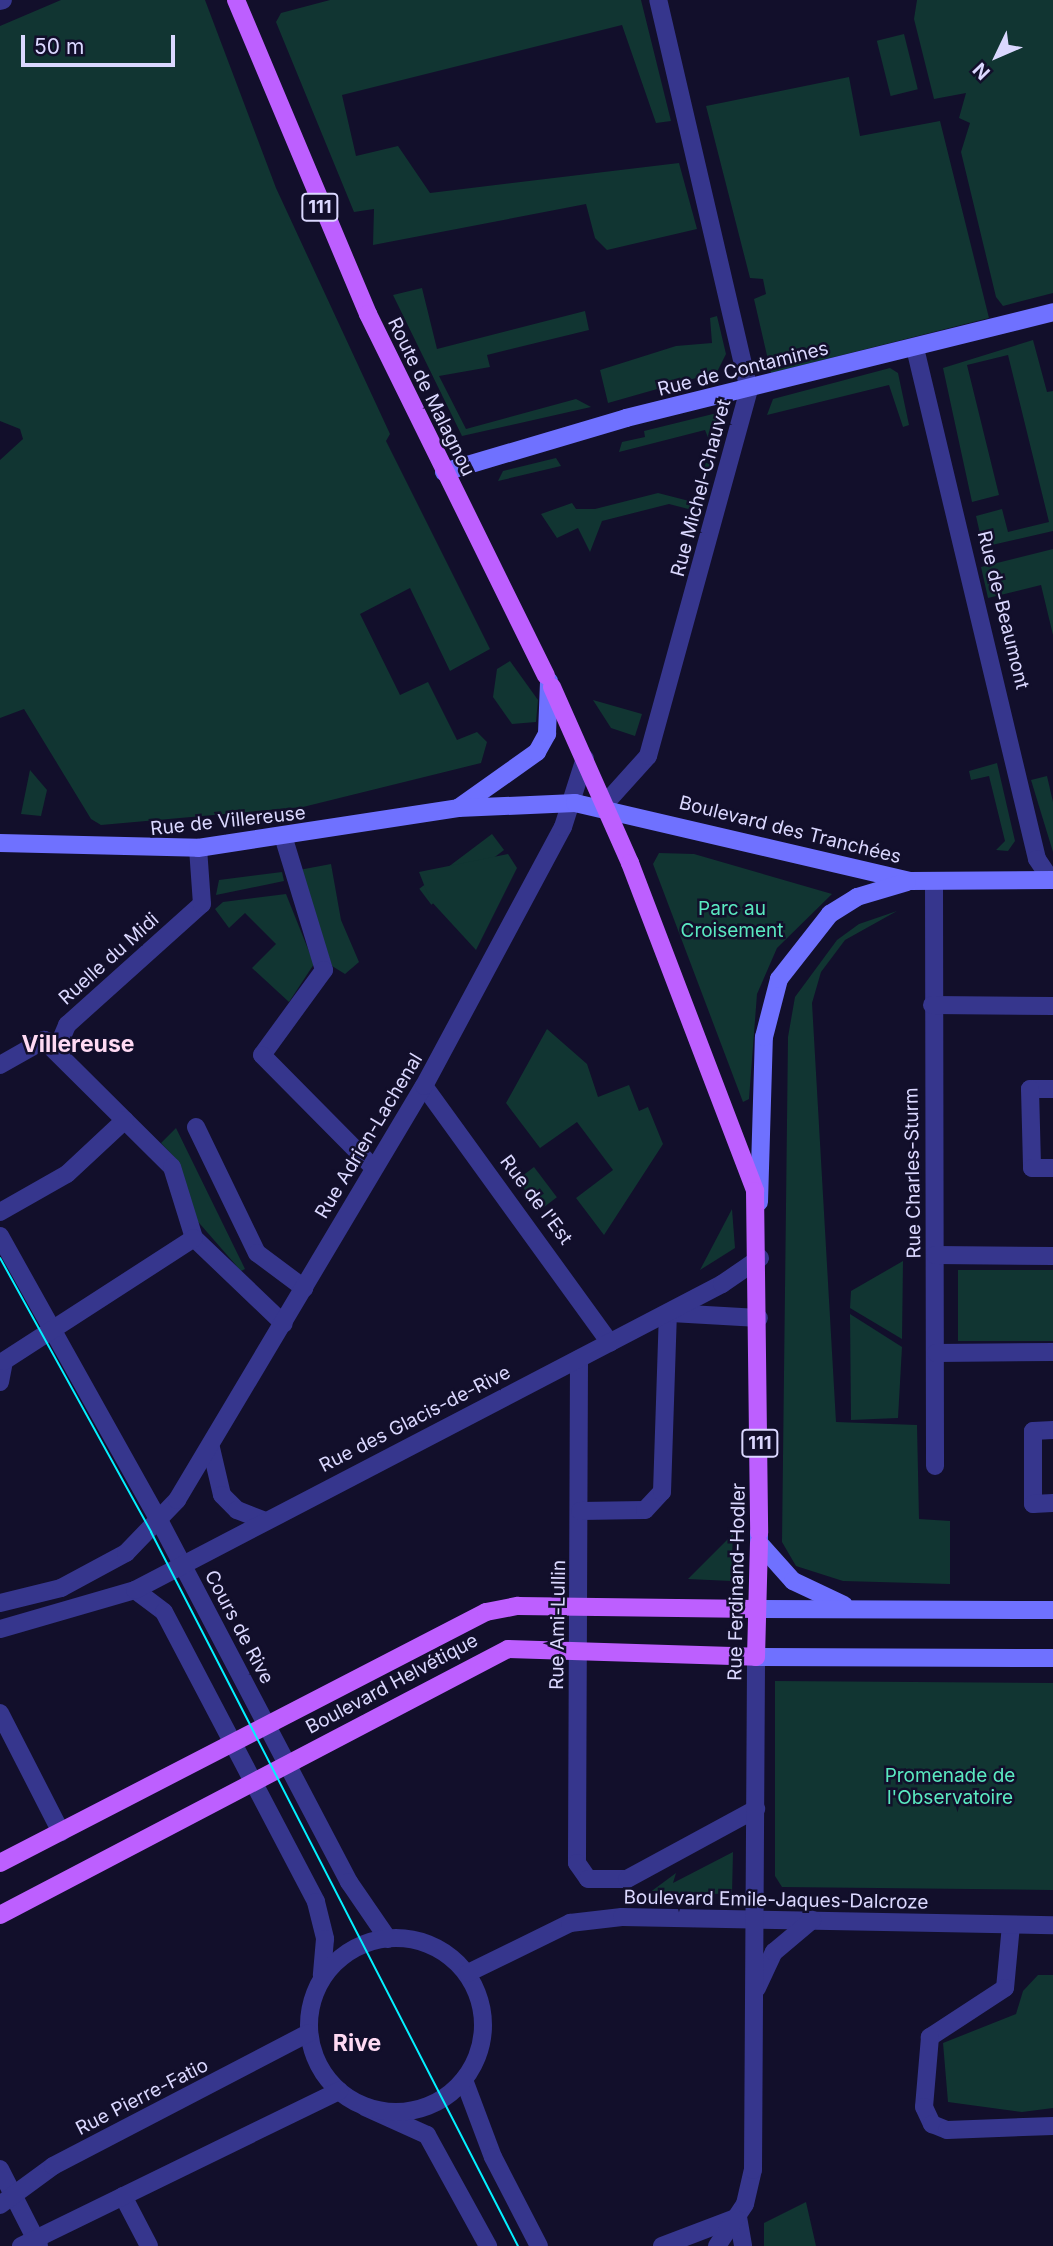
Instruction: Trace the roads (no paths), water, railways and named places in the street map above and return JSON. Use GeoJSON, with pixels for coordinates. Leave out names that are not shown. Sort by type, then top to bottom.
{"type":"FeatureCollection","features":[{"type":"Feature","properties":{"kind":"main road","name":"Route de Malagnou"},"geometry":{"type":"LineString","coordinates":[[236,0],[316,199],[444,472],[585,758],[603,806]]}},
{"type":"Feature","properties":{"kind":"main road","name":"Rue de Contamines"},"geometry":{"type":"LineString","coordinates":[[444,472],[474,458],[1053,312]]}},
{"type":"Feature","properties":{"kind":"main road","name":"Rue de Villereuse"},"geometry":{"type":"LineString","coordinates":[[458,808],[537,752],[547,734],[549,682]]}},
{"type":"Feature","properties":{"kind":"main road","name":"Rue de Villereuse"},"geometry":{"type":"LineString","coordinates":[[0,843],[198,849],[284,839],[458,808],[573,803],[603,806]]}},
{"type":"Feature","properties":{"kind":"main road","name":"Boulevard des Tranchées"},"geometry":{"type":"LineString","coordinates":[[603,806],[910,881],[1052,880]]}},
{"type":"Feature","properties":{"kind":"main road","name":"Rue Ferdinand-Hodler"},"geometry":{"type":"LineString","coordinates":[[603,806],[747,1160],[759,1207],[759,1538],[756,1657]]}},
{"type":"Feature","properties":{"kind":"main road"},"geometry":{"type":"LineString","coordinates":[[759,1207],[764,1037],[779,979],[830,914],[858,897],[910,881]]}},
{"type":"Feature","properties":{"kind":"main road"},"geometry":{"type":"LineString","coordinates":[[759,1538],[810,1593],[860,1610]]}},
{"type":"Feature","properties":{"kind":"main road","name":"Boulevard Helvétique"},"geometry":{"type":"LineString","coordinates":[[0,1863],[486,1612],[580,1607],[1053,1610]]}},
{"type":"Feature","properties":{"kind":"main road","name":"Boulevard Helvétique"},"geometry":{"type":"LineString","coordinates":[[0,1916],[497,1653],[1053,1658]]}},
{"type":"Feature","properties":{"kind":"street","name":"Rue Michel-Chauvet"},"geometry":{"type":"LineString","coordinates":[[603,806],[648,756],[749,390],[658,0]]}},
{"type":"Feature","properties":{"kind":"street","name":"Rue de-Beaumont"},"geometry":{"type":"LineString","coordinates":[[915,348],[1037,857],[1052,880]]}},
{"type":"Feature","properties":{"kind":"street","name":"Rue Adrien-Lachenal"},"geometry":{"type":"LineString","coordinates":[[0,1603],[79,1580],[137,1546],[160,1522],[211,1448],[424,1086],[573,803],[585,758]]}},
{"type":"Feature","properties":{"kind":"street"},"geometry":{"type":"LineString","coordinates":[[284,839],[324,970],[262,1055],[374,1168]]}},
{"type":"Feature","properties":{"kind":"street","name":"Ruelle du Midi"},"geometry":{"type":"LineString","coordinates":[[0,1065],[44,1040],[59,1044],[67,1025],[202,904],[198,849]]}},
{"type":"Feature","properties":{"kind":"street","name":"Rue Charles-Sturm"},"geometry":{"type":"LineString","coordinates":[[934,881],[932,1005],[935,1466]]}},
{"type":"Feature","properties":{"kind":"street"},"geometry":{"type":"LineString","coordinates":[[932,1005],[1053,1006]]}},
{"type":"Feature","properties":{"kind":"street"},"geometry":{"type":"LineString","coordinates":[[44,1040],[172,1167],[194,1238],[284,1324]]}},
{"type":"Feature","properties":{"kind":"street","name":"Rue de l'Est"},"geometry":{"type":"LineString","coordinates":[[424,1086],[610,1343]]}},
{"type":"Feature","properties":{"kind":"street"},"geometry":{"type":"LineString","coordinates":[[1053,1089],[1030,1089],[1032,1168],[1053,1168]]}},
{"type":"Feature","properties":{"kind":"street"},"geometry":{"type":"LineString","coordinates":[[0,1212],[67,1174],[125,1120]]}},
{"type":"Feature","properties":{"kind":"street"},"geometry":{"type":"LineString","coordinates":[[196,1127],[257,1252],[304,1288]]}},
{"type":"Feature","properties":{"kind":"street","name":"Cours de Rive"},"geometry":{"type":"LineString","coordinates":[[0,1236],[160,1522],[359,1900],[388,1939]]}},
{"type":"Feature","properties":{"kind":"street"},"geometry":{"type":"LineString","coordinates":[[0,1382],[4,1361],[55,1332],[194,1238]]}},
{"type":"Feature","properties":{"kind":"street"},"geometry":{"type":"LineString","coordinates":[[935,1255],[1053,1256]]}},
{"type":"Feature","properties":{"kind":"street","name":"Rue des Glacis-de-Rive"},"geometry":{"type":"LineString","coordinates":[[0,1629],[135,1590],[263,1520],[668,1313],[760,1258]]}},
{"type":"Feature","properties":{"kind":"street"},"geometry":{"type":"LineString","coordinates":[[580,1511],[645,1510],[662,1492],[668,1313],[759,1318]]}},
{"type":"Feature","properties":{"kind":"street"},"geometry":{"type":"LineString","coordinates":[[936,1353],[1053,1352]]}},
{"type":"Feature","properties":{"kind":"street","name":"Rue Ami-Lullin"},"geometry":{"type":"LineString","coordinates":[[579,1359],[577,1863],[597,1881]]}},
{"type":"Feature","properties":{"kind":"street"},"geometry":{"type":"LineString","coordinates":[[1053,1430],[1033,1431],[1033,1504],[1053,1503]]}},
{"type":"Feature","properties":{"kind":"street"},"geometry":{"type":"LineString","coordinates":[[211,1448],[222,1494],[237,1510],[263,1520]]}},
{"type":"Feature","properties":{"kind":"street"},"geometry":{"type":"LineString","coordinates":[[135,1590],[164,1612],[316,1902],[325,1939],[322,1976],[308,2033],[316,2062],[339,2091],[365,2107],[427,2136],[488,2246]]}},
{"type":"Feature","properties":{"kind":"street","name":"Rue Ferdinand-Hodler"},"geometry":{"type":"LineString","coordinates":[[738,2217],[753,2170],[756,1657]]}},
{"type":"Feature","properties":{"kind":"street"},"geometry":{"type":"LineString","coordinates":[[0,1713],[61,1832]]}},
{"type":"Feature","properties":{"kind":"street","name":"Boulevard Emile-Jaques-Dalcroze"},"geometry":{"type":"LineString","coordinates":[[597,1881],[627,1879],[756,1809]]}},
{"type":"Feature","properties":{"kind":"street","name":"Boulevard Emile-Jaques-Dalcroze"},"geometry":{"type":"LineString","coordinates":[[468,1973],[570,1923],[754,1919],[1053,1925]]}},
{"type":"Feature","properties":{"kind":"street"},"geometry":{"type":"LineString","coordinates":[[755,1995],[774,1952],[811,1920]]}},
{"type":"Feature","properties":{"kind":"street"},"geometry":{"type":"LineString","coordinates":[[1012,1925],[1005,1989],[930,2037],[924,2107],[932,2123],[947,2130],[1053,2126]]}},
{"type":"Feature","properties":{"kind":"street"},"geometry":{"type":"LineString","coordinates":[[322,1976],[354,1951],[388,1939],[423,1940],[468,1973],[481,2000],[484,2034],[464,2080],[410,2111],[365,2107]]}},
{"type":"Feature","properties":{"kind":"street","name":"Rue Pierre-Fatio"},"geometry":{"type":"LineString","coordinates":[[7,2201],[53,2166],[308,2033]]}},
{"type":"Feature","properties":{"kind":"street"},"geometry":{"type":"LineString","coordinates":[[464,2080],[493,2157],[539,2246]]}},
{"type":"Feature","properties":{"kind":"street"},"geometry":{"type":"LineString","coordinates":[[0,2169],[7,2201],[32,2244],[123,2196],[339,2091]]}},
{"type":"Feature","properties":{"kind":"street"},"geometry":{"type":"LineString","coordinates":[[123,2196],[149,2246]]}},
{"type":"Feature","properties":{"kind":"street"},"geometry":{"type":"LineString","coordinates":[[662,2246],[738,2217]]}},
{"type":"Feature","properties":{"kind":"street"},"geometry":{"type":"LineString","coordinates":[[717,2246],[738,2217]]}},
{"type":"Feature","properties":{"kind":"street"},"geometry":{"type":"LineString","coordinates":[[738,2217],[743,2246]]}},
{"type":"Feature","properties":{"kind":"tram line"},"geometry":{"type":"LineString","coordinates":[[0,1258],[151,1532],[518,2246]]}},
{"type":"Feature","properties":{"kind":"district","name":"Villereuse"},"geometry":{"type":"Point","coordinates":[78,1044]}},
{"type":"Feature","properties":{"kind":"district","name":"Rive"},"geometry":{"type":"Point","coordinates":[357,2043]}},
{"type":"Feature","properties":{"kind":"park label","name":"Parc au Croisement"},"geometry":{"type":"Point","coordinates":[732,920]}},
{"type":"Feature","properties":{"kind":"park label","name":"Promenade de l'Observatoire"},"geometry":{"type":"Point","coordinates":[950,1787]}}]}
